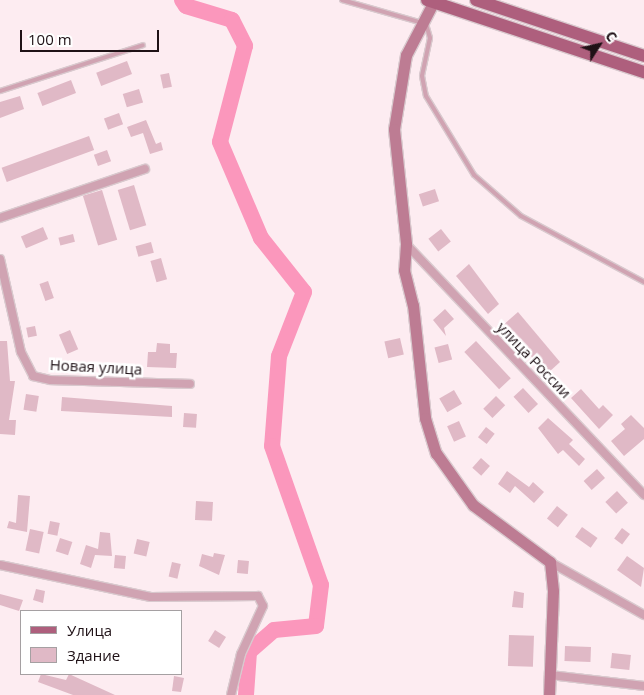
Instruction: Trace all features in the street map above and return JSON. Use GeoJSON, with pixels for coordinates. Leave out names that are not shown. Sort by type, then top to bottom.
{"type":"FeatureCollection","features":[{"type":"Feature","properties":{"kind":"main road"},"geometry":{"type":"LineString","coordinates":[[476,0],[644,56]]}},
{"type":"Feature","properties":{"kind":"main road"},"geometry":{"type":"LineString","coordinates":[[430,1],[644,72]]}},
{"type":"Feature","properties":{"kind":"street"},"geometry":{"type":"LineString","coordinates":[[430,1],[426,24],[417,30],[406,56],[396,98],[395,163],[406,244],[404,270],[413,305],[425,418],[436,453],[473,505],[550,562],[644,615]]}},
{"type":"Feature","properties":{"kind":"street"},"geometry":{"type":"LineString","coordinates":[[0,218],[146,169]]}},
{"type":"Feature","properties":{"kind":"street","name":"улица России"},"geometry":{"type":"LineString","coordinates":[[406,244],[644,495]]}},
{"type":"Feature","properties":{"kind":"street","name":"Новая улица"},"geometry":{"type":"LineString","coordinates":[[0,259],[21,352],[33,376],[51,380],[190,384]]}},
{"type":"Feature","properties":{"kind":"street"},"geometry":{"type":"LineString","coordinates":[[549,695],[553,591],[550,562]]}},
{"type":"Feature","properties":{"kind":"street"},"geometry":{"type":"LineString","coordinates":[[0,565],[151,597],[258,596],[263,606],[241,654],[232,695]]}},
{"type":"Feature","properties":{"kind":"street"},"geometry":{"type":"LineString","coordinates":[[550,675],[644,686]]}},
{"type":"Feature","properties":{"kind":"lane"},"geometry":{"type":"LineString","coordinates":[[342,0],[426,24],[430,38],[422,76],[426,96],[474,175],[521,216],[644,282]]}},
{"type":"Feature","properties":{"kind":"lane"},"geometry":{"type":"LineString","coordinates":[[0,90],[143,45]]}},
{"type":"Feature","properties":{"kind":"building"},"geometry":{"type":"Polygon","coordinates":[[[127,61],[132,74],[101,86],[96,73],[127,61]]]}},
{"type":"Feature","properties":{"kind":"building"},"geometry":{"type":"Polygon","coordinates":[[[169,73],[172,87],[163,89],[160,75],[169,73]]]}},
{"type":"Feature","properties":{"kind":"building"},"geometry":{"type":"Polygon","coordinates":[[[71,80],[76,93],[42,106],[37,93],[71,80]]]}},
{"type":"Feature","properties":{"kind":"building"},"geometry":{"type":"Polygon","coordinates":[[[139,89],[143,102],[127,107],[123,94],[139,89]]]}},
{"type":"Feature","properties":{"kind":"building"},"geometry":{"type":"Polygon","coordinates":[[[20,96],[24,109],[0,118],[0,102],[20,96]]]}},
{"type":"Feature","properties":{"kind":"building"},"geometry":{"type":"Polygon","coordinates":[[[119,113],[123,124],[108,130],[104,118],[119,113]]]}},
{"type":"Feature","properties":{"kind":"building"},"geometry":{"type":"Polygon","coordinates":[[[146,120],[156,144],[161,142],[163,150],[150,154],[143,133],[131,137],[127,127],[146,120]]]}},
{"type":"Feature","properties":{"kind":"building"},"geometry":{"type":"Polygon","coordinates":[[[89,136],[94,150],[7,182],[2,168],[89,136]]]}},
{"type":"Feature","properties":{"kind":"building"},"geometry":{"type":"Polygon","coordinates":[[[107,150],[111,161],[98,166],[94,155],[107,150]]]}},
{"type":"Feature","properties":{"kind":"building"},"geometry":{"type":"Polygon","coordinates":[[[134,185],[146,225],[130,230],[118,190],[134,185]]]}},
{"type":"Feature","properties":{"kind":"building"},"geometry":{"type":"Polygon","coordinates":[[[435,189],[439,201],[423,207],[419,194],[435,189]]]}},
{"type":"Feature","properties":{"kind":"building"},"geometry":{"type":"Polygon","coordinates":[[[102,190],[117,240],[98,246],[83,196],[102,190]]]}},
{"type":"Feature","properties":{"kind":"building"},"geometry":{"type":"Polygon","coordinates":[[[43,227],[48,239],[26,248],[21,236],[43,227]]]}},
{"type":"Feature","properties":{"kind":"building"},"geometry":{"type":"Polygon","coordinates":[[[441,229],[451,242],[438,251],[428,239],[441,229]]]}},
{"type":"Feature","properties":{"kind":"building"},"geometry":{"type":"Polygon","coordinates":[[[73,234],[75,242],[60,245],[58,238],[73,234]]]}},
{"type":"Feature","properties":{"kind":"building"},"geometry":{"type":"Polygon","coordinates":[[[151,242],[154,253],[138,257],[136,246],[151,242]]]}},
{"type":"Feature","properties":{"kind":"building"},"geometry":{"type":"Polygon","coordinates":[[[161,258],[167,279],[156,282],[150,261],[161,258]]]}},
{"type":"Feature","properties":{"kind":"building"},"geometry":{"type":"Polygon","coordinates":[[[469,264],[499,304],[488,314],[456,276],[469,264]]]}},
{"type":"Feature","properties":{"kind":"building"},"geometry":{"type":"Polygon","coordinates":[[[48,281],[54,298],[45,301],[39,284],[48,281]]]}},
{"type":"Feature","properties":{"kind":"building"},"geometry":{"type":"Polygon","coordinates":[[[445,309],[454,319],[444,328],[446,336],[433,320],[445,309]]]}},
{"type":"Feature","properties":{"kind":"building"},"geometry":{"type":"Polygon","coordinates":[[[518,312],[560,362],[548,373],[501,327],[518,312]]]}},
{"type":"Feature","properties":{"kind":"building"},"geometry":{"type":"Polygon","coordinates":[[[35,326],[37,336],[28,338],[26,328],[35,326]]]}},
{"type":"Feature","properties":{"kind":"building"},"geometry":{"type":"Polygon","coordinates":[[[70,330],[78,349],[67,354],[59,335],[70,330]]]}},
{"type":"Feature","properties":{"kind":"building"},"geometry":{"type":"Polygon","coordinates":[[[400,338],[404,355],[388,358],[384,342],[400,338]]]}},
{"type":"Feature","properties":{"kind":"building"},"geometry":{"type":"Polygon","coordinates":[[[0,341],[7,341],[10,381],[15,381],[9,420],[16,420],[15,435],[0,434],[0,341]]]}},
{"type":"Feature","properties":{"kind":"building"},"geometry":{"type":"Polygon","coordinates":[[[476,341],[511,378],[499,389],[464,352],[476,341]]]}},
{"type":"Feature","properties":{"kind":"building"},"geometry":{"type":"Polygon","coordinates":[[[157,343],[170,344],[170,353],[177,353],[176,368],[147,367],[148,352],[156,352],[157,343]]]}},
{"type":"Feature","properties":{"kind":"building"},"geometry":{"type":"Polygon","coordinates":[[[448,344],[452,359],[439,363],[434,348],[448,344]]]}},
{"type":"Feature","properties":{"kind":"building"},"geometry":{"type":"Polygon","coordinates":[[[523,388],[538,404],[528,413],[513,397],[523,388]]]}},
{"type":"Feature","properties":{"kind":"building"},"geometry":{"type":"Polygon","coordinates":[[[581,389],[599,409],[603,405],[613,415],[599,429],[571,398],[581,389]]]}},
{"type":"Feature","properties":{"kind":"building"},"geometry":{"type":"Polygon","coordinates":[[[454,390],[462,404],[447,412],[439,398],[454,390]]]}},
{"type":"Feature","properties":{"kind":"building"},"geometry":{"type":"Polygon","coordinates":[[[26,394],[39,396],[36,412],[23,410],[26,394]]]}},
{"type":"Feature","properties":{"kind":"building"},"geometry":{"type":"Polygon","coordinates":[[[496,396],[505,405],[492,418],[483,409],[496,396]]]}},
{"type":"Feature","properties":{"kind":"building"},"geometry":{"type":"Polygon","coordinates":[[[62,397],[172,406],[172,417],[61,411],[62,397]]]}},
{"type":"Feature","properties":{"kind":"building"},"geometry":{"type":"Polygon","coordinates":[[[184,413],[197,414],[196,428],[183,427],[184,413]]]}},
{"type":"Feature","properties":{"kind":"building"},"geometry":{"type":"Polygon","coordinates":[[[631,415],[644,428],[644,439],[624,456],[611,441],[625,429],[621,424],[631,415]]]}},
{"type":"Feature","properties":{"kind":"building"},"geometry":{"type":"Polygon","coordinates":[[[548,418],[573,440],[569,444],[585,459],[579,466],[563,450],[558,454],[538,428],[548,418]]]}},
{"type":"Feature","properties":{"kind":"building"},"geometry":{"type":"Polygon","coordinates":[[[459,421],[466,437],[454,442],[447,426],[459,421]]]}},
{"type":"Feature","properties":{"kind":"building"},"geometry":{"type":"Polygon","coordinates":[[[486,427],[495,434],[487,444],[478,437],[486,427]]]}},
{"type":"Feature","properties":{"kind":"building"},"geometry":{"type":"Polygon","coordinates":[[[481,458],[490,466],[481,476],[472,468],[481,458]]]}},
{"type":"Feature","properties":{"kind":"building"},"geometry":{"type":"Polygon","coordinates":[[[597,469],[605,478],[592,490],[584,481],[597,469]]]}},
{"type":"Feature","properties":{"kind":"building"},"geometry":{"type":"Polygon","coordinates":[[[507,471],[529,487],[533,482],[544,492],[534,503],[515,486],[510,493],[498,484],[507,471]]]}},
{"type":"Feature","properties":{"kind":"building"},"geometry":{"type":"Polygon","coordinates":[[[617,491],[628,503],[616,514],[605,502],[617,491]]]}},
{"type":"Feature","properties":{"kind":"building"},"geometry":{"type":"Polygon","coordinates":[[[18,495],[30,496],[27,532],[7,528],[9,521],[16,523],[18,495]]]}},
{"type":"Feature","properties":{"kind":"building"},"geometry":{"type":"Polygon","coordinates":[[[196,501],[213,502],[212,521],[195,520],[196,501]]]}},
{"type":"Feature","properties":{"kind":"building"},"geometry":{"type":"Polygon","coordinates":[[[557,506],[568,515],[558,527],[547,518],[557,506]]]}},
{"type":"Feature","properties":{"kind":"building"},"geometry":{"type":"Polygon","coordinates":[[[50,521],[60,523],[57,536],[48,534],[50,521]]]}},
{"type":"Feature","properties":{"kind":"building"},"geometry":{"type":"Polygon","coordinates":[[[582,527],[598,538],[591,548],[575,537],[582,527]]]}},
{"type":"Feature","properties":{"kind":"building"},"geometry":{"type":"Polygon","coordinates":[[[622,528],[630,534],[622,544],[614,538],[622,528]]]}},
{"type":"Feature","properties":{"kind":"building"},"geometry":{"type":"Polygon","coordinates":[[[30,529],[44,532],[39,553],[25,551],[30,529]]]}},
{"type":"Feature","properties":{"kind":"building"},"geometry":{"type":"Polygon","coordinates":[[[100,532],[110,533],[112,556],[95,555],[91,568],[80,564],[86,545],[98,549],[100,532]]]}},
{"type":"Feature","properties":{"kind":"building"},"geometry":{"type":"Polygon","coordinates":[[[60,538],[72,542],[68,555],[56,551],[60,538]]]}},
{"type":"Feature","properties":{"kind":"building"},"geometry":{"type":"Polygon","coordinates":[[[137,539],[150,542],[146,557],[134,554],[137,539]]]}},
{"type":"Feature","properties":{"kind":"building"},"geometry":{"type":"Polygon","coordinates":[[[214,553],[225,555],[219,575],[199,566],[202,554],[213,557],[214,553]]]}},
{"type":"Feature","properties":{"kind":"building"},"geometry":{"type":"Polygon","coordinates":[[[115,555],[126,556],[125,569],[114,568],[115,555]]]}},
{"type":"Feature","properties":{"kind":"building"},"geometry":{"type":"Polygon","coordinates":[[[627,556],[644,568],[641,587],[617,570],[627,556]]]}},
{"type":"Feature","properties":{"kind":"building"},"geometry":{"type":"Polygon","coordinates":[[[238,560],[249,561],[248,574],[237,573],[238,560]]]}},
{"type":"Feature","properties":{"kind":"building"},"geometry":{"type":"Polygon","coordinates":[[[172,562],[181,564],[177,579],[169,577],[172,562]]]}},
{"type":"Feature","properties":{"kind":"building"},"geometry":{"type":"Polygon","coordinates":[[[36,589],[45,591],[43,603],[33,600],[36,589]]]}},
{"type":"Feature","properties":{"kind":"building"},"geometry":{"type":"Polygon","coordinates":[[[514,591],[524,593],[523,608],[512,607],[514,591]]]}},
{"type":"Feature","properties":{"kind":"building"},"geometry":{"type":"Polygon","coordinates":[[[0,594],[23,600],[19,611],[0,605],[0,594]]]}},
{"type":"Feature","properties":{"kind":"building"},"geometry":{"type":"Polygon","coordinates":[[[215,630],[226,637],[219,648],[208,641],[215,630]]]}},
{"type":"Feature","properties":{"kind":"building"},"geometry":{"type":"Polygon","coordinates":[[[509,635],[534,636],[533,667],[508,666],[509,635]]]}},
{"type":"Feature","properties":{"kind":"building"},"geometry":{"type":"Polygon","coordinates":[[[565,646],[591,647],[590,662],[564,661],[565,646]]]}},
{"type":"Feature","properties":{"kind":"building"},"geometry":{"type":"Polygon","coordinates":[[[612,653],[631,655],[629,670],[610,668],[612,653]]]}},
{"type":"Feature","properties":{"kind":"building"},"geometry":{"type":"Polygon","coordinates":[[[41,675],[66,680],[68,675],[71,675],[115,695],[73,695],[38,682],[41,675]]]}},
{"type":"Feature","properties":{"kind":"building"},"geometry":{"type":"Polygon","coordinates":[[[174,676],[184,678],[181,692],[172,691],[174,676]]]}},
{"type":"Feature","properties":{"kind":"waterway"},"geometry":{"type":"LineString","coordinates":[[182,0],[186,6],[232,20],[245,46],[220,142],[261,238],[304,292],[279,356],[272,446],[321,585],[316,626],[274,630],[249,652],[246,695]]}}]}
